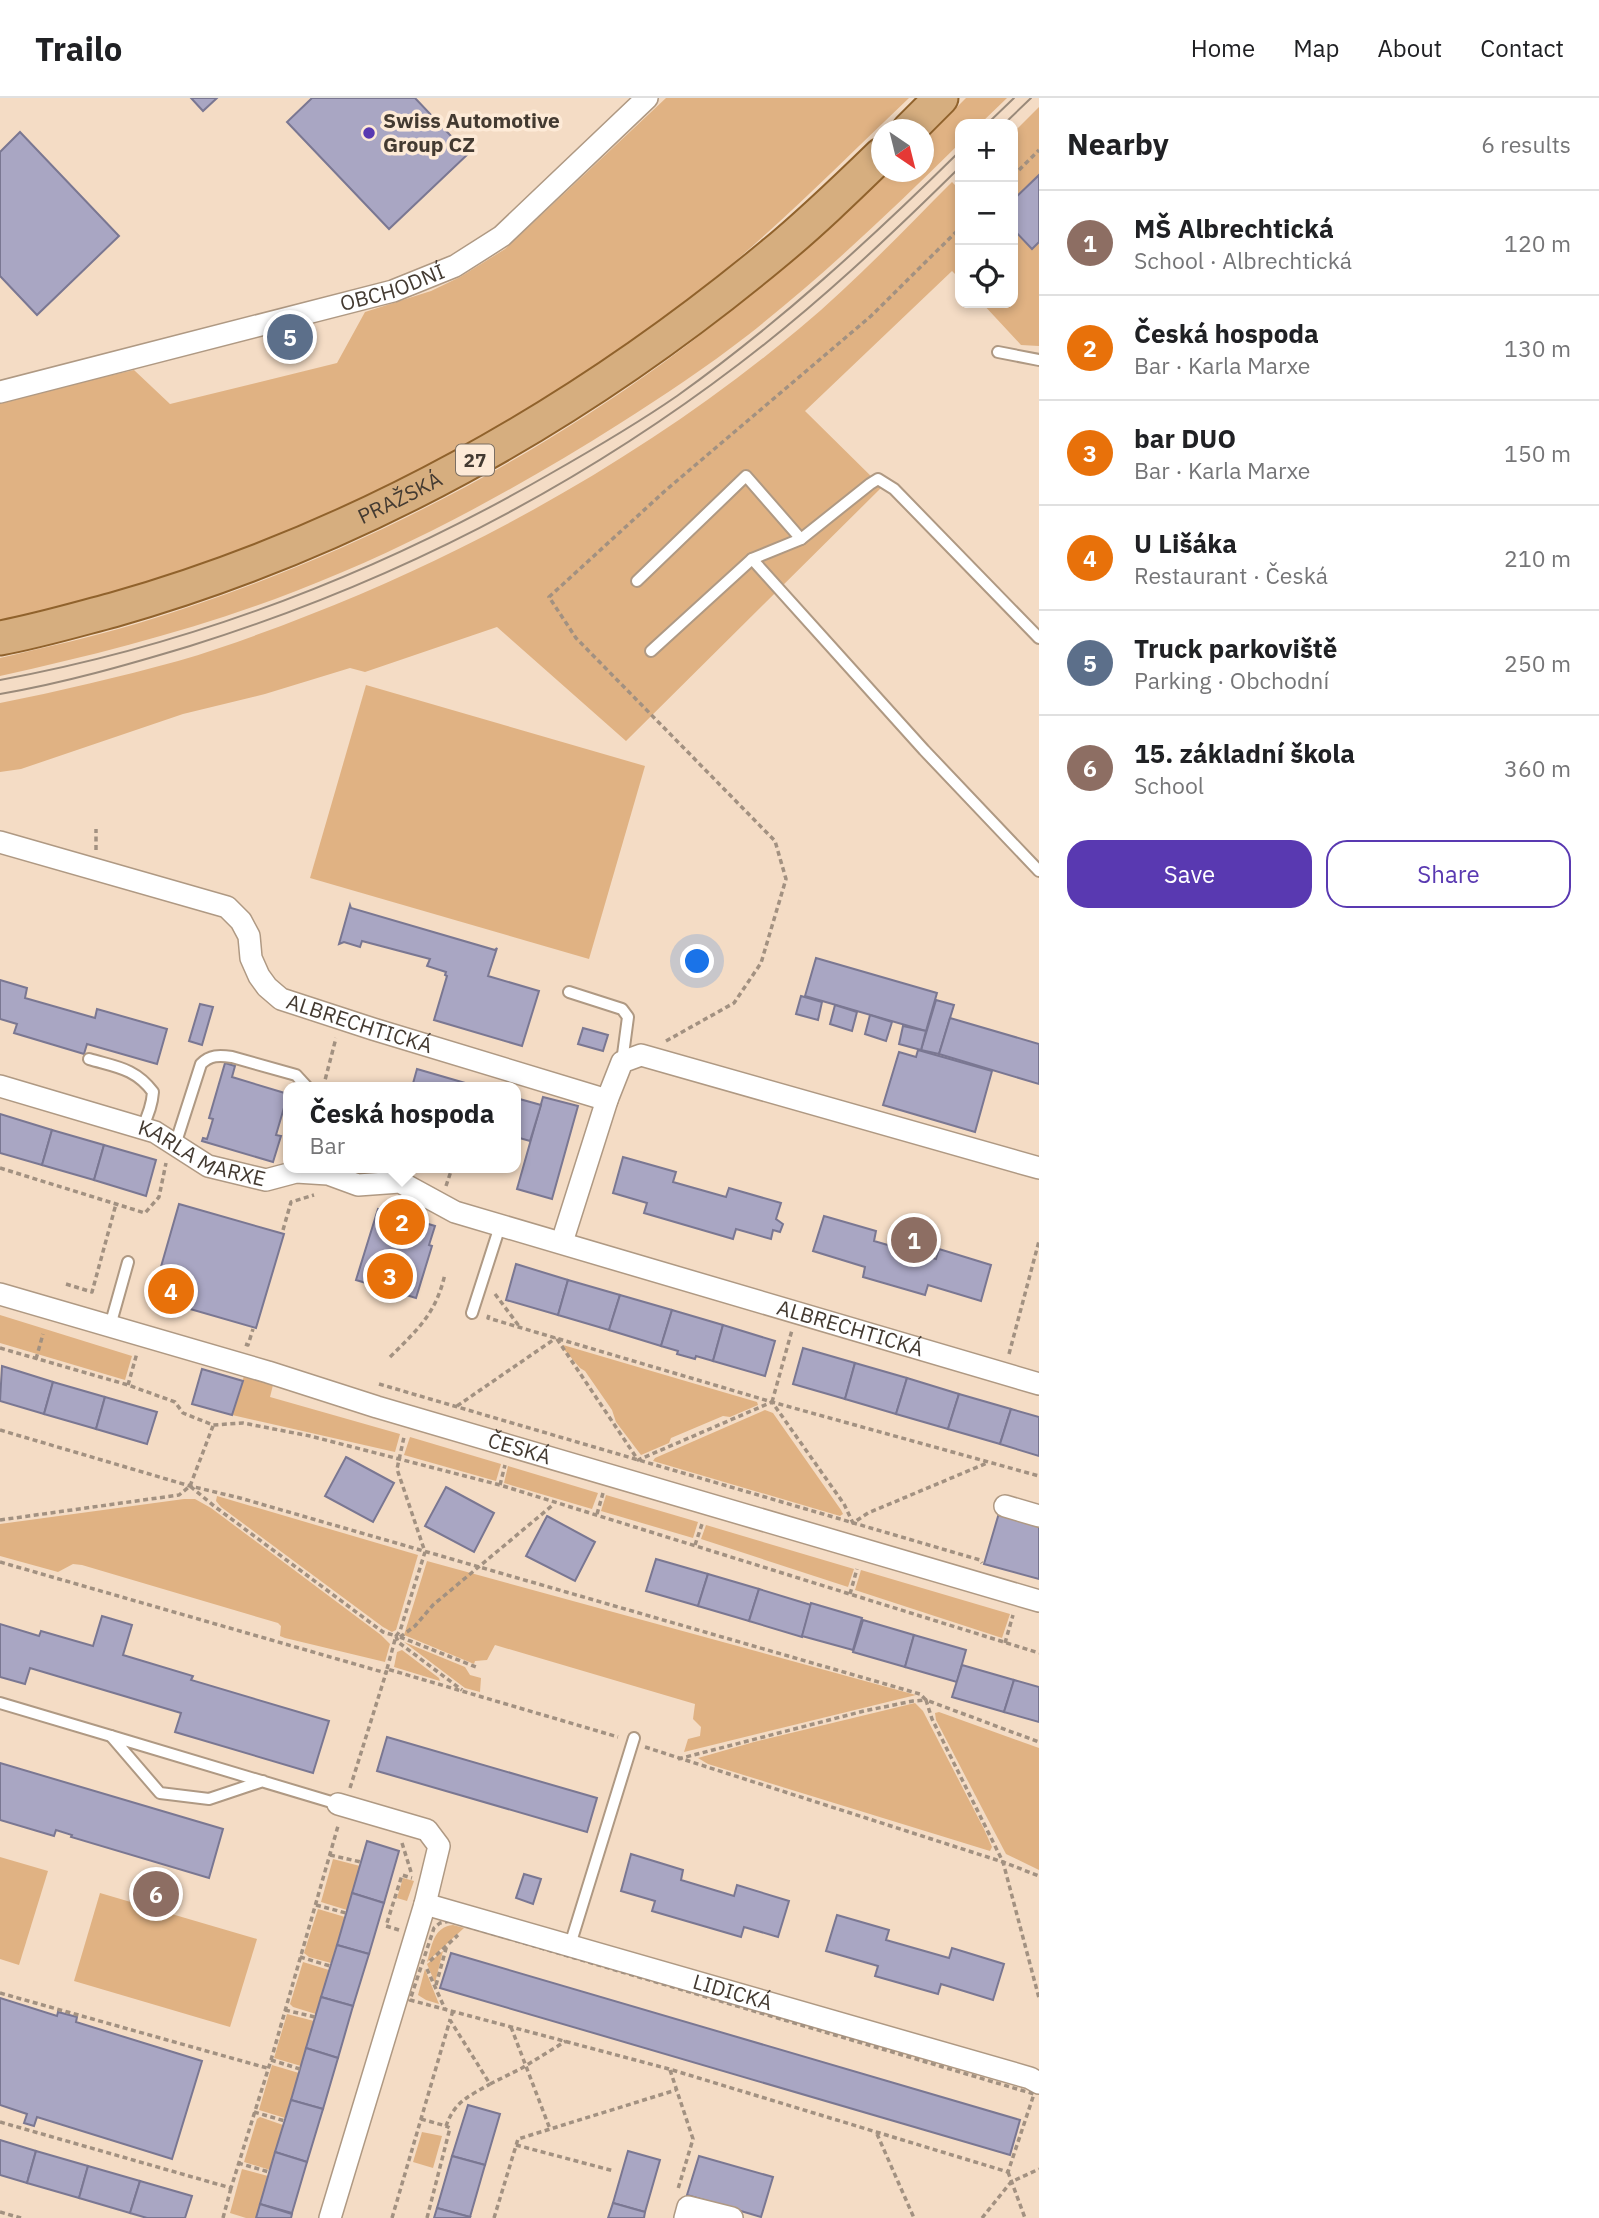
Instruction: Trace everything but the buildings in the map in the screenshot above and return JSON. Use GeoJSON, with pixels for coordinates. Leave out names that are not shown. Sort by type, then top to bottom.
{"type":"FeatureCollection","features":[{"type":"Feature","properties":{"kind":"main road"},"geometry":{"type":"LineString","coordinates":[[919,119],[941,98]]}},
{"type":"Feature","properties":{"kind":"main road","name":"PRAŽSKÁ"},"geometry":{"type":"LineString","coordinates":[[0,638],[37,631],[160,597],[233,572],[381,508],[469,463],[547,418],[671,333],[773,254],[871,164]]}},
{"type":"Feature","properties":{"kind":"street","name":"OBCHODNÍ"},"geometry":{"type":"LineString","coordinates":[[0,392],[393,291],[455,266],[502,236],[647,98]]}},
{"type":"Feature","properties":{"kind":"street","name":"ALBRECHTICKÁ"},"geometry":{"type":"LineString","coordinates":[[0,842],[227,907],[241,920],[249,936],[251,958],[259,976],[281,999],[607,1100]]}},
{"type":"Feature","properties":{"kind":"street"},"geometry":{"type":"LineString","coordinates":[[562,1242],[607,1100],[631,1058],[1039,1168]]}},
{"type":"Feature","properties":{"kind":"street","name":"KARLA MARXE"},"geometry":{"type":"LineString","coordinates":[[0,1086],[155,1132],[171,1153],[208,1166],[265,1180],[292,1173]]}},
{"type":"Feature","properties":{"kind":"street","name":"KARLA MARXE"},"geometry":{"type":"LineString","coordinates":[[312,1173],[328,1174],[358,1185],[400,1182],[455,1212],[562,1242]]}},
{"type":"Feature","properties":{"kind":"street","name":"ALBRECHTICKÁ"},"geometry":{"type":"LineString","coordinates":[[562,1242],[1039,1384]]}},
{"type":"Feature","properties":{"kind":"street","name":"ČESKÁ"},"geometry":{"type":"LineString","coordinates":[[0,1294],[268,1372],[377,1408],[1039,1601]]}},
{"type":"Feature","properties":{"kind":"street"},"geometry":{"type":"LineString","coordinates":[[1005,1506],[1039,1516]]}},
{"type":"Feature","properties":{"kind":"street"},"geometry":{"type":"LineString","coordinates":[[330,2218],[425,1904],[439,1846],[427,1830],[342,1805]]}},
{"type":"Feature","properties":{"kind":"street","name":"LIDICKÁ"},"geometry":{"type":"LineString","coordinates":[[425,1904],[1004,2070],[1039,2083]]}},
{"type":"Feature","properties":{"kind":"street"},"geometry":{"type":"LineString","coordinates":[[685,2218],[688,2207],[732,2218]]}},
{"type":"Feature","properties":{"kind":"lane"},"geometry":{"type":"LineString","coordinates":[[998,352],[1039,360]]}},
{"type":"Feature","properties":{"kind":"lane"},"geometry":{"type":"LineString","coordinates":[[637,581],[746,476],[801,539]]}},
{"type":"Feature","properties":{"kind":"lane"},"geometry":{"type":"LineString","coordinates":[[651,651],[752,559],[801,539],[870,484],[882,480],[894,489],[1039,639]]}},
{"type":"Feature","properties":{"kind":"lane"},"geometry":{"type":"LineString","coordinates":[[752,559],[1039,871]]}},
{"type":"Feature","properties":{"kind":"lane"},"geometry":{"type":"LineString","coordinates":[[569,992],[622,1009],[628,1017],[631,1058]]}},
{"type":"Feature","properties":{"kind":"lane"},"geometry":{"type":"LineString","coordinates":[[171,1153],[201,1064],[207,1058],[232,1056],[296,1075],[302,1082]]}},
{"type":"Feature","properties":{"kind":"lane"},"geometry":{"type":"LineString","coordinates":[[89,1059],[133,1072],[147,1083],[153,1092],[152,1102],[142,1128]]}},
{"type":"Feature","properties":{"kind":"lane"},"geometry":{"type":"LineString","coordinates":[[472,1313],[500,1226]]}},
{"type":"Feature","properties":{"kind":"lane"},"geometry":{"type":"LineString","coordinates":[[110,1326],[128,1262]]}},
{"type":"Feature","properties":{"kind":"lane"},"geometry":{"type":"LineString","coordinates":[[0,1703],[342,1805]]}},
{"type":"Feature","properties":{"kind":"lane"},"geometry":{"type":"LineString","coordinates":[[111,1736],[160,1793],[209,1798],[264,1781]]}},
{"type":"Feature","properties":{"kind":"lane"},"geometry":{"type":"LineString","coordinates":[[570,1945],[633,1740]]}},
{"type":"Feature","properties":{"kind":"path"},"geometry":{"type":"LineString","coordinates":[[1018,171],[1039,150]]}},
{"type":"Feature","properties":{"kind":"path"},"geometry":{"type":"LineString","coordinates":[[631,1058],[734,1003],[761,963],[786,879],[775,841],[576,638],[549,597],[666,490],[871,316],[955,233]]}},
{"type":"Feature","properties":{"kind":"path"},"geometry":{"type":"LineString","coordinates":[[95,859],[96,829]]}},
{"type":"Feature","properties":{"kind":"path"},"geometry":{"type":"LineString","coordinates":[[324,1082],[336,1036]]}},
{"type":"Feature","properties":{"kind":"path"},"geometry":{"type":"LineString","coordinates":[[0,1168],[145,1213],[159,1197],[171,1153]]}},
{"type":"Feature","properties":{"kind":"path"},"geometry":{"type":"LineString","coordinates":[[444,1192],[450,1173]]}},
{"type":"Feature","properties":{"kind":"path"},"geometry":{"type":"LineString","coordinates":[[283,1230],[291,1202],[321,1192]]}},
{"type":"Feature","properties":{"kind":"path"},"geometry":{"type":"LineString","coordinates":[[66,1284],[92,1292],[116,1204]]}},
{"type":"Feature","properties":{"kind":"path"},"geometry":{"type":"LineString","coordinates":[[1008,1357],[1039,1241]]}},
{"type":"Feature","properties":{"kind":"path"},"geometry":{"type":"LineString","coordinates":[[390,1357],[425,1323],[442,1287],[445,1274]]}},
{"type":"Feature","properties":{"kind":"path"},"geometry":{"type":"LineString","coordinates":[[498,1284],[488,1318],[772,1402],[1039,1476]]}},
{"type":"Feature","properties":{"kind":"path"},"geometry":{"type":"LineString","coordinates":[[495,1294],[520,1328]]}},
{"type":"Feature","properties":{"kind":"path"},"geometry":{"type":"LineString","coordinates":[[772,1402],[793,1326]]}},
{"type":"Feature","properties":{"kind":"path"},"geometry":{"type":"LineString","coordinates":[[36,1359],[43,1334]]}},
{"type":"Feature","properties":{"kind":"path"},"geometry":{"type":"LineString","coordinates":[[457,1406],[556,1339]]}},
{"type":"Feature","properties":{"kind":"path"},"geometry":{"type":"LineString","coordinates":[[556,1339],[638,1460]]}},
{"type":"Feature","properties":{"kind":"path"},"geometry":{"type":"LineString","coordinates":[[128,1385],[140,1344]]}},
{"type":"Feature","properties":{"kind":"path"},"geometry":{"type":"LineString","coordinates":[[0,1348],[128,1385],[175,1402],[183,1413],[213,1425],[243,1423],[310,1436],[500,1485],[1039,1653]]}},
{"type":"Feature","properties":{"kind":"path"},"geometry":{"type":"LineString","coordinates":[[397,1388],[853,1523]]}},
{"type":"Feature","properties":{"kind":"path"},"geometry":{"type":"LineString","coordinates":[[638,1460],[772,1402]]}},
{"type":"Feature","properties":{"kind":"path"},"geometry":{"type":"LineString","coordinates":[[772,1402],[844,1504],[853,1523]]}},
{"type":"Feature","properties":{"kind":"path"},"geometry":{"type":"LineString","coordinates":[[0,1520],[179,1495],[190,1486],[213,1425]]}},
{"type":"Feature","properties":{"kind":"path"},"geometry":{"type":"LineString","coordinates":[[0,1430],[920,1694],[926,1700],[932,1718],[1003,1862],[1039,1998]]}},
{"type":"Feature","properties":{"kind":"path"},"geometry":{"type":"LineString","coordinates":[[224,2217],[316,1905],[342,1805],[425,1552],[397,1469],[404,1437]]}},
{"type":"Feature","properties":{"kind":"path"},"geometry":{"type":"LineString","coordinates":[[853,1523],[868,1513],[989,1462]]}},
{"type":"Feature","properties":{"kind":"path"},"geometry":{"type":"LineString","coordinates":[[500,1485],[505,1465]]}},
{"type":"Feature","properties":{"kind":"path"},"geometry":{"type":"LineString","coordinates":[[597,1514],[606,1484]]}},
{"type":"Feature","properties":{"kind":"path"},"geometry":{"type":"LineString","coordinates":[[190,1486],[383,1632],[477,1667]]}},
{"type":"Feature","properties":{"kind":"path"},"geometry":{"type":"LineString","coordinates":[[398,1637],[415,1626],[433,1605],[554,1504]]}},
{"type":"Feature","properties":{"kind":"path"},"geometry":{"type":"LineString","coordinates":[[695,1545],[702,1524]]}},
{"type":"Feature","properties":{"kind":"path"},"geometry":{"type":"LineString","coordinates":[[0,1562],[633,1740],[677,1759],[1003,1862],[1039,1876]]}},
{"type":"Feature","properties":{"kind":"path"},"geometry":{"type":"LineString","coordinates":[[850,1594],[859,1564]]}},
{"type":"Feature","properties":{"kind":"path"},"geometry":{"type":"LineString","coordinates":[[1005,1643],[1013,1615]]}},
{"type":"Feature","properties":{"kind":"path"},"geometry":{"type":"LineString","coordinates":[[398,1637],[398,1643],[464,1692]]}},
{"type":"Feature","properties":{"kind":"path"},"geometry":{"type":"LineString","coordinates":[[677,1759],[913,1700],[926,1700],[1039,1742]]}},
{"type":"Feature","properties":{"kind":"path"},"geometry":{"type":"LineString","coordinates":[[400,1834],[414,1879]]}},
{"type":"Feature","properties":{"kind":"path"},"geometry":{"type":"LineString","coordinates":[[330,1855],[361,1862]]}},
{"type":"Feature","properties":{"kind":"path"},"geometry":{"type":"LineString","coordinates":[[404,1931],[386,1926],[402,1875],[420,1880]]}},
{"type":"Feature","properties":{"kind":"path"},"geometry":{"type":"LineString","coordinates":[[316,1905],[346,1913]]}},
{"type":"Feature","properties":{"kind":"path"},"geometry":{"type":"LineString","coordinates":[[1008,2172],[669,2069],[410,2000],[434,1928],[440,1923],[450,1921],[1034,2094],[1008,2172],[1025,2218]]}},
{"type":"Feature","properties":{"kind":"path"},"geometry":{"type":"LineString","coordinates":[[424,1963],[468,1926]]}},
{"type":"Feature","properties":{"kind":"path"},"geometry":{"type":"LineString","coordinates":[[435,1987],[447,1945]]}},
{"type":"Feature","properties":{"kind":"path"},"geometry":{"type":"LineString","coordinates":[[300,1957],[330,1966]]}},
{"type":"Feature","properties":{"kind":"path"},"geometry":{"type":"LineString","coordinates":[[424,1963],[446,2010]]}},
{"type":"Feature","properties":{"kind":"path"},"geometry":{"type":"LineString","coordinates":[[0,1993],[268,2068]]}},
{"type":"Feature","properties":{"kind":"path"},"geometry":{"type":"LineString","coordinates":[[285,2010],[315,2017]]}},
{"type":"Feature","properties":{"kind":"path"},"geometry":{"type":"LineString","coordinates":[[392,2218],[453,2011]]}},
{"type":"Feature","properties":{"kind":"path"},"geometry":{"type":"LineString","coordinates":[[450,2020],[490,2084]]}},
{"type":"Feature","properties":{"kind":"path"},"geometry":{"type":"LineString","coordinates":[[511,2027],[550,2129]]}},
{"type":"Feature","properties":{"kind":"path"},"geometry":{"type":"LineString","coordinates":[[446,2126],[458,2104],[465,2098],[566,2041]]}},
{"type":"Feature","properties":{"kind":"path"},"geometry":{"type":"LineString","coordinates":[[271,2060],[300,2068]]}},
{"type":"Feature","properties":{"kind":"path"},"geometry":{"type":"LineString","coordinates":[[669,2069],[693,2139],[677,2192]]}},
{"type":"Feature","properties":{"kind":"path"},"geometry":{"type":"LineString","coordinates":[[494,2218],[518,2139],[676,2090]]}},
{"type":"Feature","properties":{"kind":"path"},"geometry":{"type":"LineString","coordinates":[[254,2112],[285,2121]]}},
{"type":"Feature","properties":{"kind":"path"},"geometry":{"type":"LineString","coordinates":[[421,2119],[450,2128],[427,2218]]}},
{"type":"Feature","properties":{"kind":"path"},"geometry":{"type":"LineString","coordinates":[[0,2122],[231,2188]]}},
{"type":"Feature","properties":{"kind":"path"},"geometry":{"type":"LineString","coordinates":[[876,2132],[914,2218]]}},
{"type":"Feature","properties":{"kind":"path"},"geometry":{"type":"LineString","coordinates":[[516,2145],[614,2171]]}},
{"type":"Feature","properties":{"kind":"path"},"geometry":{"type":"LineString","coordinates":[[239,2163],[270,2172]]}},
{"type":"Feature","properties":{"kind":"path"},"geometry":{"type":"LineString","coordinates":[[982,2218],[1011,2182],[1039,2169]]}},
{"type":"Feature","properties":{"kind":"path"},"geometry":{"type":"LineString","coordinates":[[0,2212],[20,2218]]}},
{"type":"Feature","properties":{"kind":"shaded area"},"geometry":{"type":"Polygon","coordinates":[[[666,98],[909,98],[887,119],[871,119],[871,134],[733,263],[665,317],[593,368],[443,459],[365,498],[203,566],[120,593],[0,623],[0,401],[134,370],[170,404],[337,363],[365,312],[431,291],[460,277],[505,249],[666,98]]]}},
{"type":"Feature","properties":{"kind":"shaded area"},"geometry":{"type":"Polygon","coordinates":[[[966,98],[1007,98],[985,119],[955,119],[955,148],[934,168],[934,130],[966,98]]]}},
{"type":"Feature","properties":{"kind":"shaded area"},"geometry":{"type":"Polygon","coordinates":[[[1039,107],[1039,346],[1021,345],[987,308],[1018,308],[1018,128],[1039,107]]]}},
{"type":"Feature","properties":{"kind":"shaded area"},"geometry":{"type":"Polygon","coordinates":[[[878,182],[920,182],[803,290],[732,347],[652,403],[502,494],[421,536],[296,591],[224,617],[150,639],[0,676],[0,658],[139,623],[208,600],[277,575],[412,515],[477,481],[603,405],[693,341],[779,271],[878,182]]]}},
{"type":"Feature","properties":{"kind":"shaded area"},"geometry":{"type":"Polygon","coordinates":[[[952,182],[955,185],[955,274],[952,271],[805,411],[882,487],[626,741],[497,627],[365,672],[350,668],[265,694],[183,714],[21,769],[0,772],[0,703],[89,684],[178,661],[244,640],[374,588],[439,558],[566,491],[687,414],[800,328],[859,275],[952,182]]]}},
{"type":"Feature","properties":{"kind":"shaded area"},"geometry":{"type":"Polygon","coordinates":[[[366,685],[645,766],[589,959],[310,878],[366,685]]]}},
{"type":"Feature","properties":{"kind":"shaded area"},"geometry":{"type":"Polygon","coordinates":[[[0,1315],[132,1356],[125,1380],[0,1343],[0,1315]]]}},
{"type":"Feature","properties":{"kind":"shaded area"},"geometry":{"type":"Polygon","coordinates":[[[563,1345],[757,1402],[758,1405],[730,1417],[723,1416],[671,1438],[669,1443],[641,1455],[616,1422],[612,1410],[585,1371],[563,1345]]]}},
{"type":"Feature","properties":{"kind":"shaded area"},"geometry":{"type":"Polygon","coordinates":[[[244,1376],[274,1381],[270,1397],[400,1434],[395,1452],[232,1415],[244,1376]]]}},
{"type":"Feature","properties":{"kind":"shaded area"},"geometry":{"type":"Polygon","coordinates":[[[765,1410],[773,1413],[843,1514],[840,1516],[653,1461],[765,1410]]]}},
{"type":"Feature","properties":{"kind":"shaded area"},"geometry":{"type":"Polygon","coordinates":[[[410,1437],[501,1464],[496,1481],[404,1455],[410,1437]]]}},
{"type":"Feature","properties":{"kind":"shaded area"},"geometry":{"type":"Polygon","coordinates":[[[508,1466],[598,1493],[592,1509],[504,1483],[508,1466]]]}},
{"type":"Feature","properties":{"kind":"shaded area"},"geometry":{"type":"Polygon","coordinates":[[[606,1495],[698,1522],[693,1538],[601,1511],[606,1495]]]}},
{"type":"Feature","properties":{"kind":"shaded area"},"geometry":{"type":"Polygon","coordinates":[[[217,1496],[418,1555],[396,1630],[392,1632],[383,1627],[221,1507],[216,1501],[217,1496]]]}},
{"type":"Feature","properties":{"kind":"shaded area"},"geometry":{"type":"Polygon","coordinates":[[[195,1499],[211,1508],[381,1635],[390,1644],[385,1662],[285,1638],[280,1636],[281,1626],[278,1623],[82,1565],[73,1564],[58,1572],[0,1556],[0,1524],[195,1499]]]}},
{"type":"Feature","properties":{"kind":"shaded area"},"geometry":{"type":"Polygon","coordinates":[[[706,1525],[854,1569],[848,1587],[701,1539],[706,1525]]]}},
{"type":"Feature","properties":{"kind":"shaded area"},"geometry":{"type":"Polygon","coordinates":[[[427,1561],[916,1695],[684,1752],[688,1739],[700,1736],[701,1727],[693,1719],[695,1704],[495,1645],[487,1660],[475,1661],[474,1664],[404,1635],[427,1561]]]}},
{"type":"Feature","properties":{"kind":"shaded area"},"geometry":{"type":"Polygon","coordinates":[[[861,1570],[1010,1614],[1002,1638],[855,1590],[861,1570]]]}},
{"type":"Feature","properties":{"kind":"shaded area"},"geometry":{"type":"Polygon","coordinates":[[[404,1642],[465,1667],[470,1675],[481,1678],[480,1692],[465,1688],[404,1642]]]}},
{"type":"Feature","properties":{"kind":"shaded area"},"geometry":{"type":"Polygon","coordinates":[[[402,1650],[440,1681],[394,1667],[397,1652],[402,1650]]]}},
{"type":"Feature","properties":{"kind":"shaded area"},"geometry":{"type":"Polygon","coordinates":[[[915,1703],[923,1711],[984,1829],[992,1847],[990,1851],[708,1764],[698,1758],[754,1742],[915,1703]]]}},
{"type":"Feature","properties":{"kind":"shaded area"},"geometry":{"type":"Polygon","coordinates":[[[939,1712],[1039,1748],[1039,1870],[1006,1854],[936,1720],[935,1713],[939,1712]]]}},
{"type":"Feature","properties":{"kind":"shaded area"},"geometry":{"type":"Polygon","coordinates":[[[0,1857],[48,1871],[19,1965],[0,1959],[0,1857]]]}},
{"type":"Feature","properties":{"kind":"shaded area"},"geometry":{"type":"Polygon","coordinates":[[[333,1859],[360,1866],[347,1910],[321,1902],[333,1859]]]}},
{"type":"Feature","properties":{"kind":"shaded area"},"geometry":{"type":"Polygon","coordinates":[[[403,1878],[414,1881],[407,1901],[397,1898],[403,1878]]]}},
{"type":"Feature","properties":{"kind":"shaded area"},"geometry":{"type":"Polygon","coordinates":[[[100,1893],[257,1939],[230,2027],[74,1981],[100,1893]]]}},
{"type":"Feature","properties":{"kind":"shaded area"},"geometry":{"type":"Polygon","coordinates":[[[318,1909],[345,1917],[331,1963],[304,1953],[318,1909]]]}},
{"type":"Feature","properties":{"kind":"shaded area"},"geometry":{"type":"Polygon","coordinates":[[[453,1925],[464,1928],[427,1962],[437,1933],[453,1925]]]}},
{"type":"Feature","properties":{"kind":"shaded area"},"geometry":{"type":"Polygon","coordinates":[[[443,1951],[435,1983],[427,1964],[443,1951]]]}},
{"type":"Feature","properties":{"kind":"shaded area"},"geometry":{"type":"Polygon","coordinates":[[[303,1962],[329,1970],[316,2014],[290,2004],[303,1962]]]}},
{"type":"Feature","properties":{"kind":"shaded area"},"geometry":{"type":"Polygon","coordinates":[[[425,1969],[439,2004],[418,1995],[425,1969]]]}},
{"type":"Feature","properties":{"kind":"shaded area"},"geometry":{"type":"Polygon","coordinates":[[[287,2014],[314,2021],[301,2066],[274,2058],[287,2014]]]}},
{"type":"Feature","properties":{"kind":"shaded area"},"geometry":{"type":"Polygon","coordinates":[[[272,2065],[299,2073],[285,2118],[259,2110],[272,2065]]]}},
{"type":"Feature","properties":{"kind":"shaded area"},"geometry":{"type":"Polygon","coordinates":[[[260,2117],[283,2125],[270,2170],[244,2162],[257,2119],[260,2117]]]}},
{"type":"Feature","properties":{"kind":"shaded area"},"geometry":{"type":"Polygon","coordinates":[[[422,2132],[442,2136],[433,2168],[413,2162],[422,2132]]]}},
{"type":"Feature","properties":{"kind":"shaded area"},"geometry":{"type":"Polygon","coordinates":[[[242,2169],[268,2176],[256,2218],[230,2213],[242,2169]]]}},
{"type":"Feature","properties":{"kind":"tram line"},"geometry":{"type":"LineString","coordinates":[[992,119],[1014,98]]}},
{"type":"Feature","properties":{"kind":"tram line"},"geometry":{"type":"LineString","coordinates":[[1009,119],[1031,98]]}},
{"type":"Feature","properties":{"kind":"tram line"},"geometry":{"type":"LineString","coordinates":[[0,680],[144,647],[283,601],[418,543],[548,475],[661,407],[752,339],[858,248],[955,156]]}},
{"type":"Feature","properties":{"kind":"tram line"},"geometry":{"type":"LineString","coordinates":[[0,694],[119,667],[264,621],[407,563],[545,492],[676,410],[739,364],[797,318],[955,172]]}},
{"type":"Feature","properties":{"kind":"place","name":"Swiss Automotive Group CZ"},"geometry":{"type":"Point","coordinates":[369,133]}},
{"type":"Feature","properties":{"kind":"place","name":"Truck parkoviště"},"geometry":{"type":"Point","coordinates":[290,337]}},
{"type":"Feature","properties":{"kind":"place","name":"Česká hospoda"},"geometry":{"type":"Point","coordinates":[402,1222]}},
{"type":"Feature","properties":{"kind":"place","name":"MŠ Albrechtická"},"geometry":{"type":"Point","coordinates":[914,1240]}},
{"type":"Feature","properties":{"kind":"place","name":"bar DUO"},"geometry":{"type":"Point","coordinates":[390,1276]}},
{"type":"Feature","properties":{"kind":"place","name":"U Lišáka"},"geometry":{"type":"Point","coordinates":[171,1291]}},
{"type":"Feature","properties":{"kind":"place","name":"15. základní škola"},"geometry":{"type":"Point","coordinates":[156,1894]}}]}
